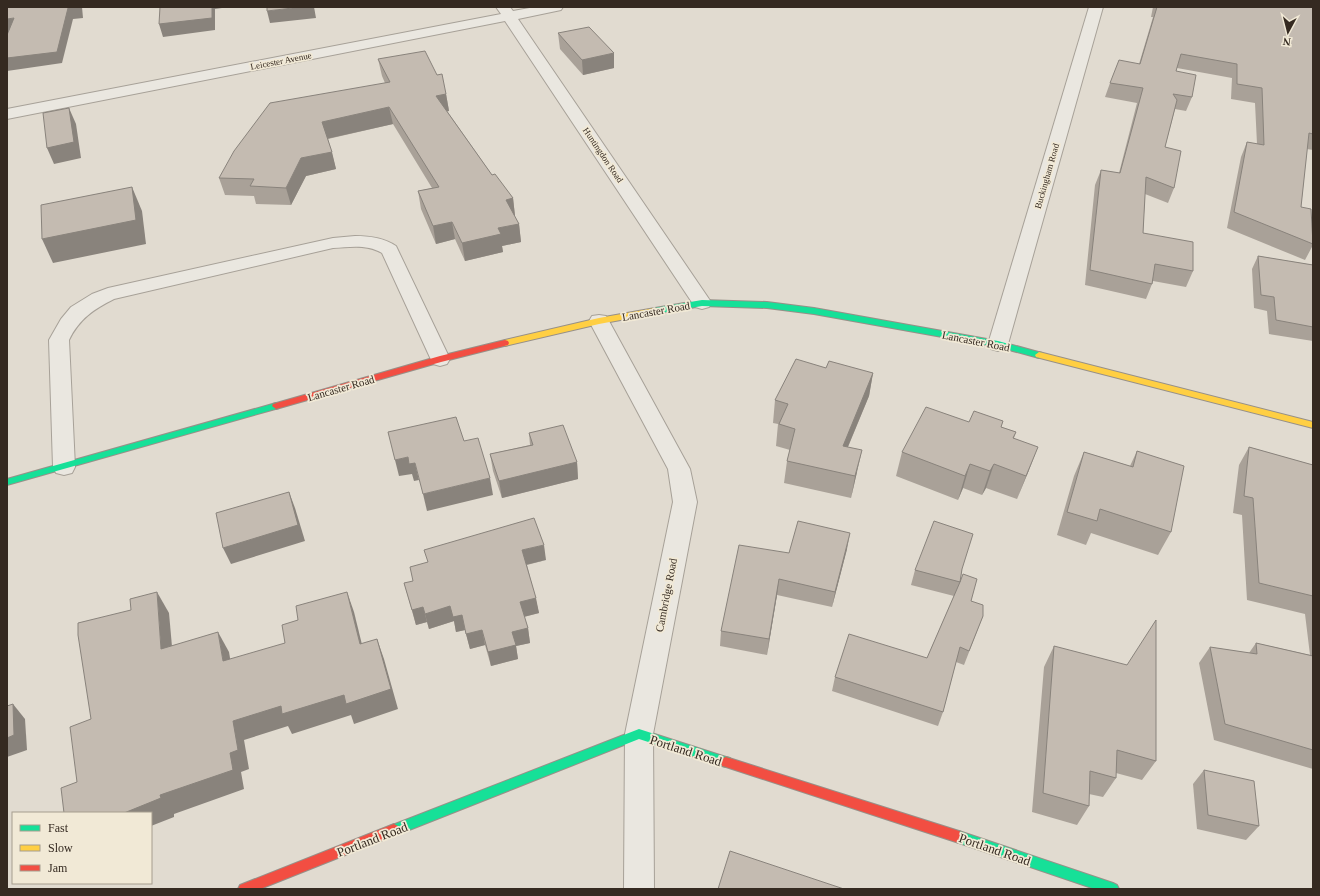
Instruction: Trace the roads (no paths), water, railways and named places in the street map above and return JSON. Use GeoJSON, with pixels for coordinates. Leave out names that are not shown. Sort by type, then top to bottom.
{"type":"FeatureCollection","features":[{"type":"Feature","properties":{"kind":"street","name":"Leicester Avenue"},"geometry":{"type":"LineString","coordinates":[[7,114],[507,11],[556,7]]}},
{"type":"Feature","properties":{"kind":"street","name":"Buckingham Road"},"geometry":{"type":"LineString","coordinates":[[998,344],[1096,7]]}},
{"type":"Feature","properties":{"kind":"street","name":"Huntingdon Road"},"geometry":{"type":"LineString","coordinates":[[507,11],[702,303]]}},
{"type":"Feature","properties":{"kind":"street"},"geometry":{"type":"LineString","coordinates":[[64,467],[59,340],[64,328],[74,314],[88,303],[108,294],[333,243],[351,241],[372,242],[385,246],[390,250],[440,360]]}},
{"type":"Feature","properties":{"kind":"street","name":"Lancaster Road"},"geometry":{"type":"LineString","coordinates":[[7,482],[440,360],[599,321],[702,303],[767,305],[814,311],[998,344],[1313,425]]}},
{"type":"Feature","properties":{"kind":"street","name":"Cambridge Road"},"geometry":{"type":"LineString","coordinates":[[599,321],[679,469],[685,502],[639,734],[639,889]]}},
{"type":"Feature","properties":{"kind":"street","name":"Portland Road"},"geometry":{"type":"LineString","coordinates":[[244,889],[639,734],[954,835],[1113,889]]}}]}
